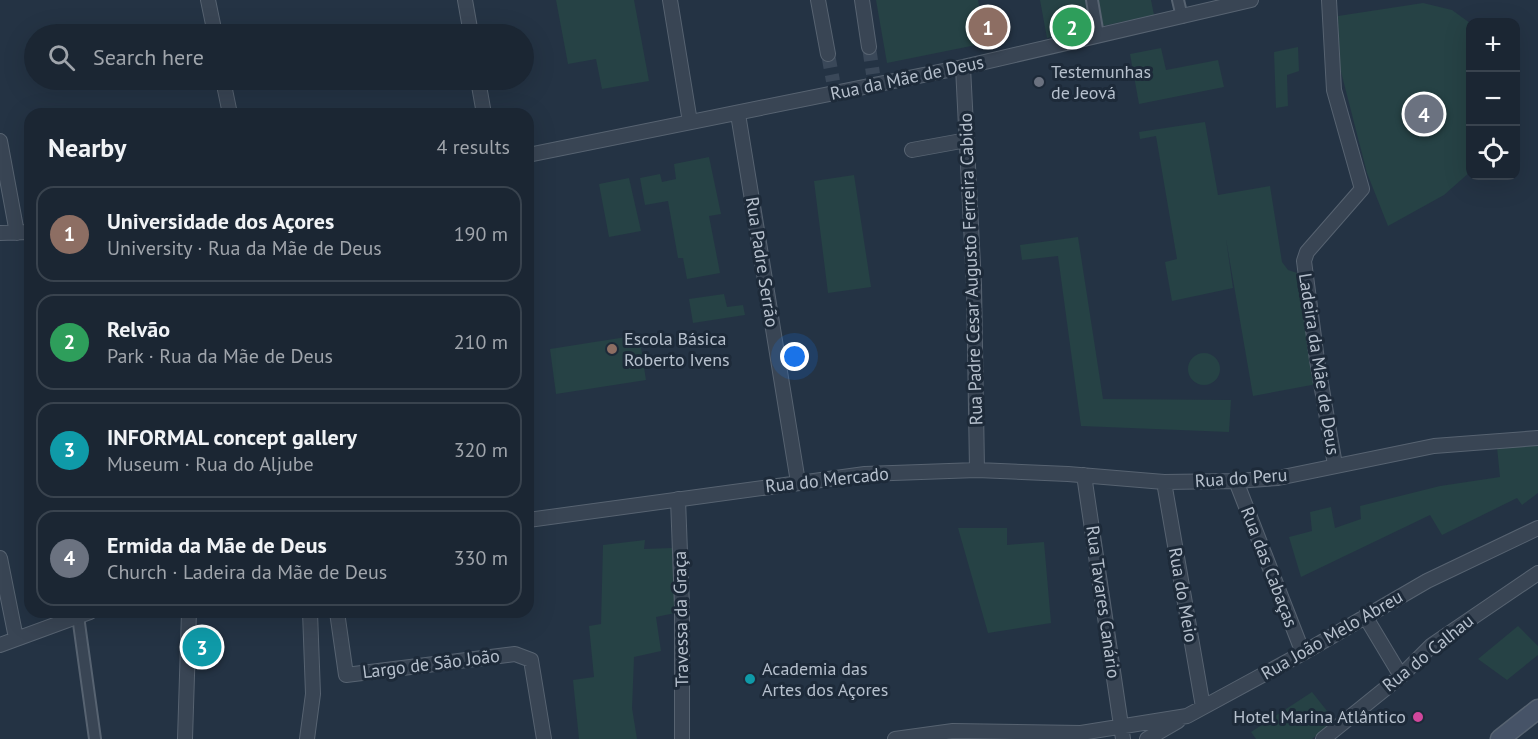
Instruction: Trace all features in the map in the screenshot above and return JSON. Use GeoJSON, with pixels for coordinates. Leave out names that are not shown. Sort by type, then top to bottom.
{"type":"FeatureCollection","features":[{"type":"Feature","properties":{"kind":"main road"},"geometry":{"type":"LineString","coordinates":[[1500,739],[1538,709]]}},
{"type":"Feature","properties":{"kind":"street"},"geometry":{"type":"LineString","coordinates":[[208,0],[213,24]]}},
{"type":"Feature","properties":{"kind":"street"},"geometry":{"type":"LineString","coordinates":[[465,0],[469,24]]}},
{"type":"Feature","properties":{"kind":"street"},"geometry":{"type":"LineString","coordinates":[[670,0],[690,122]]}},
{"type":"Feature","properties":{"kind":"street"},"geometry":{"type":"LineString","coordinates":[[818,0],[828,54]]}},
{"type":"Feature","properties":{"kind":"street"},"geometry":{"type":"LineString","coordinates":[[862,0],[869,47]]}},
{"type":"Feature","properties":{"kind":"street"},"geometry":{"type":"LineString","coordinates":[[1092,0],[1098,35]]}},
{"type":"Feature","properties":{"kind":"street"},"geometry":{"type":"LineString","coordinates":[[1178,0],[1182,17]]}},
{"type":"Feature","properties":{"kind":"street","name":"Rua da Mãe de Deus"},"geometry":{"type":"LineString","coordinates":[[534,154],[738,114],[835,87],[963,67],[1251,0]]}},
{"type":"Feature","properties":{"kind":"street","name":"Ladeira da Mãe de Deus"},"geometry":{"type":"LineString","coordinates":[[1329,0],[1334,90],[1362,189],[1307,252],[1304,261],[1317,360],[1335,465]]}},
{"type":"Feature","properties":{"kind":"street","name":"Rua Padre Cesar Augusto Ferreira Cabido"},"geometry":{"type":"LineString","coordinates":[[963,67],[974,285],[977,471]]}},
{"type":"Feature","properties":{"kind":"street"},"geometry":{"type":"LineString","coordinates":[[226,90],[229,108]]}},
{"type":"Feature","properties":{"kind":"street"},"geometry":{"type":"LineString","coordinates":[[480,90],[483,108]]}},
{"type":"Feature","properties":{"kind":"street","name":"Rua Padre Serrão"},"geometry":{"type":"LineString","coordinates":[[738,114],[798,482]]}},
{"type":"Feature","properties":{"kind":"street"},"geometry":{"type":"LineString","coordinates":[[912,150],[967,140]]}},
{"type":"Feature","properties":{"kind":"street"},"geometry":{"type":"LineString","coordinates":[[0,141],[23,232],[0,233]]}},
{"type":"Feature","properties":{"kind":"street","name":"Rua do Peru"},"geometry":{"type":"LineString","coordinates":[[977,471],[1164,482],[1236,481],[1278,478],[1434,446],[1538,438]]}},
{"type":"Feature","properties":{"kind":"street","name":"Rua do Mercado"},"geometry":{"type":"LineString","coordinates":[[534,519],[865,474],[977,471]]}},
{"type":"Feature","properties":{"kind":"street","name":"Rua Tavares Canário"},"geometry":{"type":"LineString","coordinates":[[1084,476],[1122,734]]}},
{"type":"Feature","properties":{"kind":"street","name":"Rua das Cabaças"},"geometry":{"type":"LineString","coordinates":[[1236,481],[1303,653]]}},
{"type":"Feature","properties":{"kind":"street","name":"Rua do Meio"},"geometry":{"type":"LineString","coordinates":[[1164,482],[1203,707]]}},
{"type":"Feature","properties":{"kind":"street","name":"Travessa da Graça"},"geometry":{"type":"LineString","coordinates":[[678,499],[682,606],[682,739]]}},
{"type":"Feature","properties":{"kind":"street","name":"Rua João Melo Abreu"},"geometry":{"type":"LineString","coordinates":[[895,739],[952,731],[1040,736],[1122,734],[1187,716],[1303,653],[1427,580],[1538,528]]}},
{"type":"Feature","properties":{"kind":"street"},"geometry":{"type":"LineString","coordinates":[[0,558],[16,638]]}},
{"type":"Feature","properties":{"kind":"street","name":"Rua do Calhau"},"geometry":{"type":"LineString","coordinates":[[1323,739],[1401,676],[1440,639],[1538,573]]}},
{"type":"Feature","properties":{"kind":"street"},"geometry":{"type":"LineString","coordinates":[[1365,616],[1401,676]]}},
{"type":"Feature","properties":{"kind":"street"},"geometry":{"type":"LineString","coordinates":[[0,645],[69,618]]}},
{"type":"Feature","properties":{"kind":"street"},"geometry":{"type":"LineString","coordinates":[[83,618],[95,739]]}},
{"type":"Feature","properties":{"kind":"street"},"geometry":{"type":"LineString","coordinates":[[185,739],[189,618]]}},
{"type":"Feature","properties":{"kind":"street"},"geometry":{"type":"LineString","coordinates":[[307,739],[313,694],[310,618]]}},
{"type":"Feature","properties":{"kind":"street","name":"Largo de São João"},"geometry":{"type":"LineString","coordinates":[[338,618],[346,675],[515,654],[531,660],[544,739]]}},
{"type":"Feature","properties":{"kind":"street"},"geometry":{"type":"LineString","coordinates":[[1147,739],[1162,736],[1187,716]]}},
{"type":"Feature","properties":{"kind":"green space"},"geometry":{"type":"Polygon","coordinates":[[[556,0],[634,0],[649,81],[602,89],[596,59],[568,64],[556,0]]]}},
{"type":"Feature","properties":{"kind":"green space"},"geometry":{"type":"Polygon","coordinates":[[[876,0],[978,0],[986,43],[887,63],[876,0]]]}},
{"type":"Feature","properties":{"kind":"green space"},"geometry":{"type":"Polygon","coordinates":[[[1040,0],[1151,0],[1154,15],[1047,38],[1040,0]]]}},
{"type":"Feature","properties":{"kind":"green space"},"geometry":{"type":"Polygon","coordinates":[[[1423,3],[1452,10],[1466,20],[1466,176],[1444,195],[1388,226],[1367,173],[1339,64],[1338,16],[1423,3]]]}},
{"type":"Feature","properties":{"kind":"green space"},"geometry":{"type":"Polygon","coordinates":[[[1298,47],[1299,71],[1287,75],[1288,106],[1276,108],[1274,52],[1298,47]]]}},
{"type":"Feature","properties":{"kind":"green space"},"geometry":{"type":"Polygon","coordinates":[[[1161,48],[1166,70],[1218,60],[1224,87],[1139,104],[1130,54],[1161,48]]]}},
{"type":"Feature","properties":{"kind":"green space"},"geometry":{"type":"Polygon","coordinates":[[[1205,122],[1218,195],[1270,186],[1282,262],[1288,270],[1300,274],[1317,384],[1253,396],[1226,239],[1233,288],[1172,301],[1165,262],[1177,259],[1156,136],[1140,139],[1139,132],[1205,122]]]}},
{"type":"Feature","properties":{"kind":"green space"},"geometry":{"type":"Polygon","coordinates":[[[709,157],[721,214],[709,216],[720,273],[687,279],[683,258],[678,258],[668,201],[645,205],[640,178],[660,174],[662,182],[676,179],[674,164],[709,157]]]}},
{"type":"Feature","properties":{"kind":"green space"},"geometry":{"type":"Polygon","coordinates":[[[854,175],[871,287],[828,293],[814,181],[854,175]]]}},
{"type":"Feature","properties":{"kind":"green space"},"geometry":{"type":"Polygon","coordinates":[[[629,178],[641,231],[609,237],[599,184],[629,178]]]}},
{"type":"Feature","properties":{"kind":"green space"},"geometry":{"type":"Polygon","coordinates":[[[1078,237],[1103,399],[1231,400],[1229,432],[1081,426],[1058,256],[1022,260],[1020,245],[1078,237]]]}},
{"type":"Feature","properties":{"kind":"green space"},"geometry":{"type":"Polygon","coordinates":[[[724,294],[727,307],[743,305],[745,315],[693,323],[689,299],[724,294]]]}},
{"type":"Feature","properties":{"kind":"green space"},"geometry":{"type":"Polygon","coordinates":[[[639,335],[646,380],[556,394],[550,349],[639,335]]]}},
{"type":"Feature","properties":{"kind":"green space"},"geometry":{"type":"Polygon","coordinates":[[[1204,353],[1215,358],[1220,369],[1215,380],[1204,385],[1193,380],[1188,369],[1193,358],[1204,353]]]}},
{"type":"Feature","properties":{"kind":"green space"},"geometry":{"type":"Polygon","coordinates":[[[1538,443],[1538,493],[1522,505],[1517,498],[1442,535],[1430,515],[1301,577],[1289,537],[1312,531],[1310,512],[1331,507],[1335,528],[1361,519],[1360,506],[1440,486],[1500,477],[1497,447],[1538,443]]]}},
{"type":"Feature","properties":{"kind":"green space"},"geometry":{"type":"Polygon","coordinates":[[[958,528],[1007,528],[1007,545],[1044,542],[1051,623],[988,633],[958,528]]]}},
{"type":"Feature","properties":{"kind":"green space"},"geometry":{"type":"Polygon","coordinates":[[[645,540],[644,549],[672,548],[675,613],[656,617],[661,651],[634,657],[632,708],[637,739],[579,739],[573,680],[594,677],[589,626],[601,624],[603,545],[645,540]]]}},
{"type":"Feature","properties":{"kind":"green space"},"geometry":{"type":"Polygon","coordinates":[[[1518,626],[1538,646],[1538,655],[1507,680],[1478,659],[1518,626]]]}},
{"type":"Feature","properties":{"kind":"green space"},"geometry":{"type":"Polygon","coordinates":[[[1312,692],[1335,721],[1312,739],[1256,739],[1251,732],[1312,692]]]}},
{"type":"Feature","properties":{"kind":"tunnel"},"geometry":{"type":"LineString","coordinates":[[869,47],[873,74]]}},
{"type":"Feature","properties":{"kind":"tunnel"},"geometry":{"type":"LineString","coordinates":[[828,54],[833,81]]}},
{"type":"Feature","properties":{"kind":"place","name":"Universidade dos Açores"},"geometry":{"type":"Point","coordinates":[988,27]}},
{"type":"Feature","properties":{"kind":"place","name":"Relvão"},"geometry":{"type":"Point","coordinates":[1072,27]}},
{"type":"Feature","properties":{"kind":"place","name":"Testemunhas de Jeová"},"geometry":{"type":"Point","coordinates":[1039,82]}},
{"type":"Feature","properties":{"kind":"place","name":"Ermida da Mãe de Deus"},"geometry":{"type":"Point","coordinates":[1424,114]}},
{"type":"Feature","properties":{"kind":"place","name":"Escola Básica Roberto Ivens"},"geometry":{"type":"Point","coordinates":[612,349]}},
{"type":"Feature","properties":{"kind":"place","name":"INFORMAL concept gallery"},"geometry":{"type":"Point","coordinates":[202,647]}},
{"type":"Feature","properties":{"kind":"place","name":"Academia das Artes dos Açores"},"geometry":{"type":"Point","coordinates":[750,679]}},
{"type":"Feature","properties":{"kind":"place","name":"Hotel Marina Atlântico"},"geometry":{"type":"Point","coordinates":[1418,717]}}]}
